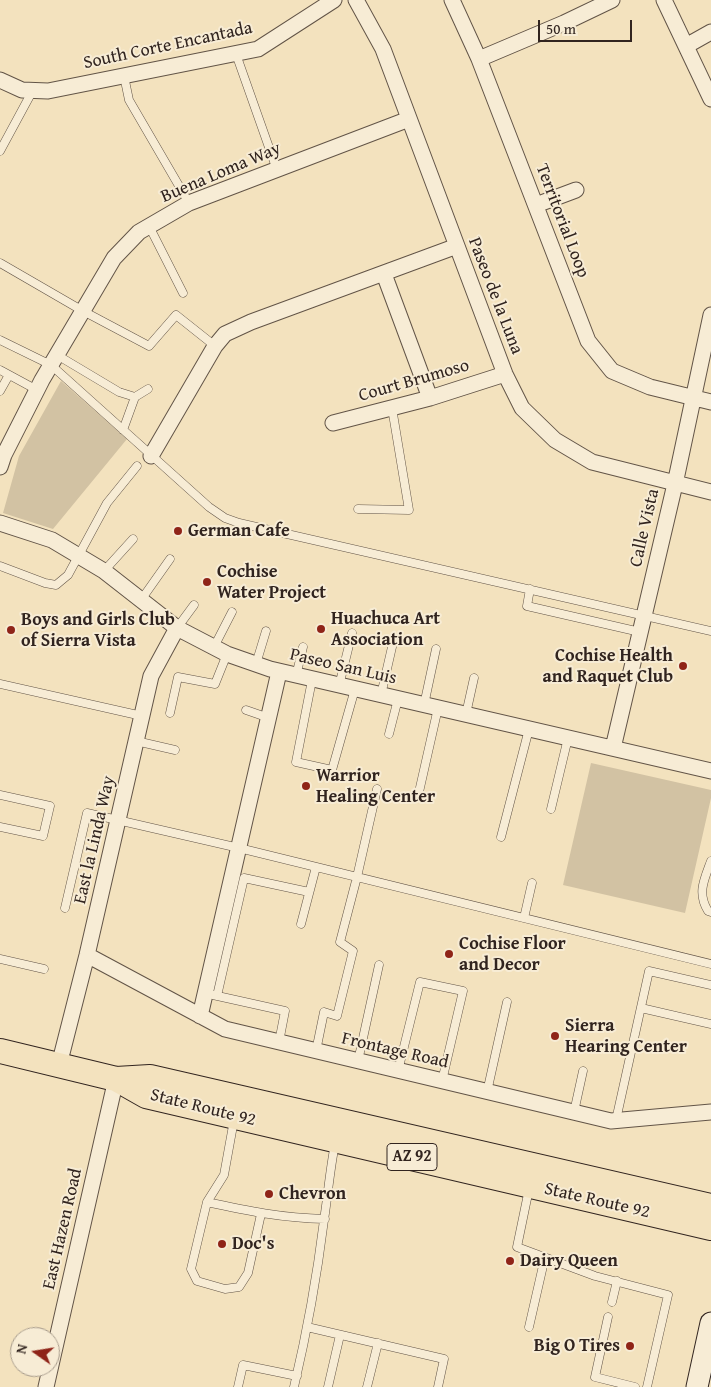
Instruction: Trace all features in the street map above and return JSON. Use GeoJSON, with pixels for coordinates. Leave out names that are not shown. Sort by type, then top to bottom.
{"type":"FeatureCollection","features":[{"type":"Feature","properties":{"kind":"main road","name":"AZ 92"},"geometry":{"type":"LineString","coordinates":[[0,1051],[116,1079]]}},
{"type":"Feature","properties":{"kind":"main road","name":"State Route 92"},"geometry":{"type":"LineString","coordinates":[[116,1079],[150,1077],[530,1185],[711,1228]]}},
{"type":"Feature","properties":{"kind":"main road","name":"State Route 92"},"geometry":{"type":"LineString","coordinates":[[116,1079],[146,1096],[234,1116],[338,1130],[711,1206]]}},
{"type":"Feature","properties":{"kind":"street","name":"South Corte Encantada"},"geometry":{"type":"LineString","coordinates":[[0,80],[22,90],[48,91],[258,49],[334,0]]}},
{"type":"Feature","properties":{"kind":"street","name":"Paseo de la Luna"},"geometry":{"type":"LineString","coordinates":[[356,0],[383,49],[505,374],[522,408],[555,440],[592,462],[711,492]]}},
{"type":"Feature","properties":{"kind":"street","name":"Territorial Loop"},"geometry":{"type":"LineString","coordinates":[[452,0],[479,59],[588,341],[612,371],[650,387],[711,402]]}},
{"type":"Feature","properties":{"kind":"street"},"geometry":{"type":"LineString","coordinates":[[479,59],[564,23],[612,0]]}},
{"type":"Feature","properties":{"kind":"street"},"geometry":{"type":"LineString","coordinates":[[664,0],[711,99]]}},
{"type":"Feature","properties":{"kind":"street"},"geometry":{"type":"LineString","coordinates":[[686,46],[711,32]]}},
{"type":"Feature","properties":{"kind":"street","name":"Buena Loma Way"},"geometry":{"type":"LineString","coordinates":[[0,467],[36,390],[114,258],[139,232],[189,203],[409,119]]}},
{"type":"Feature","properties":{"kind":"street"},"geometry":{"type":"LineString","coordinates":[[536,205],[576,190]]}},
{"type":"Feature","properties":{"kind":"street"},"geometry":{"type":"LineString","coordinates":[[151,456],[215,346],[225,334],[251,322],[457,246]]}},
{"type":"Feature","properties":{"kind":"street"},"geometry":{"type":"LineString","coordinates":[[384,274],[430,398]]}},
{"type":"Feature","properties":{"kind":"street","name":"Calle Vista"},"geometry":{"type":"LineString","coordinates":[[613,748],[711,315]]}},
{"type":"Feature","properties":{"kind":"street","name":"Court Brumoso"},"geometry":{"type":"LineString","coordinates":[[333,423],[430,398],[505,374]]}},
{"type":"Feature","properties":{"kind":"street","name":"Paseo San Luis"},"geometry":{"type":"LineString","coordinates":[[0,523],[52,540],[104,571],[177,628],[220,650],[279,672],[711,770]]}},
{"type":"Feature","properties":{"kind":"street","name":"East la Linda Way"},"geometry":{"type":"LineString","coordinates":[[59,1065],[87,955],[151,676],[177,628]]}},
{"type":"Feature","properties":{"kind":"street"},"geometry":{"type":"LineString","coordinates":[[200,1016],[211,994],[239,848],[279,672]]}},
{"type":"Feature","properties":{"kind":"street","name":"Frontage Road"},"geometry":{"type":"LineString","coordinates":[[87,955],[225,1029],[611,1121],[711,1112]]}},
{"type":"Feature","properties":{"kind":"street","name":"East Hazen Road"},"geometry":{"type":"LineString","coordinates":[[46,1387],[116,1079]]}},
{"type":"Feature","properties":{"kind":"street"},"geometry":{"type":"LineString","coordinates":[[697,1387],[711,1323]]}},
{"type":"Feature","properties":{"kind":"lane"},"geometry":{"type":"LineString","coordinates":[[236,54],[277,170]]}},
{"type":"Feature","properties":{"kind":"lane"},"geometry":{"type":"LineString","coordinates":[[124,76],[129,100],[189,203]]}},
{"type":"Feature","properties":{"kind":"lane"},"geometry":{"type":"LineString","coordinates":[[0,151],[33,90]]}},
{"type":"Feature","properties":{"kind":"lane"},"geometry":{"type":"LineString","coordinates":[[149,226],[183,293]]}},
{"type":"Feature","properties":{"kind":"lane"},"geometry":{"type":"LineString","coordinates":[[0,262],[83,311],[149,346],[176,315],[215,346]]}},
{"type":"Feature","properties":{"kind":"lane"},"geometry":{"type":"LineString","coordinates":[[0,340],[54,360],[119,392],[134,397]]}},
{"type":"Feature","properties":{"kind":"lane"},"geometry":{"type":"LineString","coordinates":[[54,360],[151,456],[209,507],[225,518],[239,523],[644,614],[711,631]]}},
{"type":"Feature","properties":{"kind":"lane"},"geometry":{"type":"LineString","coordinates":[[0,370],[36,390]]}},
{"type":"Feature","properties":{"kind":"lane"},"geometry":{"type":"LineString","coordinates":[[0,390],[10,375]]}},
{"type":"Feature","properties":{"kind":"lane"},"geometry":{"type":"LineString","coordinates":[[124,430],[134,397],[148,389]]}},
{"type":"Feature","properties":{"kind":"lane"},"geometry":{"type":"LineString","coordinates":[[358,509],[409,510],[392,408]]}},
{"type":"Feature","properties":{"kind":"lane"},"geometry":{"type":"LineString","coordinates":[[0,566],[45,583],[56,585],[68,575],[77,555],[107,503],[137,466]]}},
{"type":"Feature","properties":{"kind":"lane"},"geometry":{"type":"LineString","coordinates":[[104,571],[133,539]]}},
{"type":"Feature","properties":{"kind":"lane"},"geometry":{"type":"LineString","coordinates":[[141,600],[170,559]]}},
{"type":"Feature","properties":{"kind":"lane"},"geometry":{"type":"LineString","coordinates":[[530,589],[526,606],[640,632]]}},
{"type":"Feature","properties":{"kind":"lane"},"geometry":{"type":"LineString","coordinates":[[177,628],[194,605]]}},
{"type":"Feature","properties":{"kind":"lane"},"geometry":{"type":"LineString","coordinates":[[170,714],[178,677],[215,684],[220,650],[232,612]]}},
{"type":"Feature","properties":{"kind":"lane"},"geometry":{"type":"LineString","coordinates":[[256,664],[266,631]]}},
{"type":"Feature","properties":{"kind":"lane"},"geometry":{"type":"LineString","coordinates":[[339,686],[352,633]]}},
{"type":"Feature","properties":{"kind":"lane"},"geometry":{"type":"LineString","coordinates":[[296,676],[303,647]]}},
{"type":"Feature","properties":{"kind":"lane"},"geometry":{"type":"LineString","coordinates":[[381,695],[392,647]]}},
{"type":"Feature","properties":{"kind":"lane"},"geometry":{"type":"LineString","coordinates":[[419,792],[431,707],[436,649]]}},
{"type":"Feature","properties":{"kind":"lane"},"geometry":{"type":"LineString","coordinates":[[466,714],[474,678]]}},
{"type":"Feature","properties":{"kind":"lane"},"geometry":{"type":"LineString","coordinates":[[312,680],[296,762],[332,770],[355,689]]}},
{"type":"Feature","properties":{"kind":"lane"},"geometry":{"type":"LineString","coordinates":[[0,684],[142,716]]}},
{"type":"Feature","properties":{"kind":"lane"},"geometry":{"type":"LineString","coordinates":[[389,734],[398,699]]}},
{"type":"Feature","properties":{"kind":"lane"},"geometry":{"type":"LineString","coordinates":[[246,710],[269,718]]}},
{"type":"Feature","properties":{"kind":"lane"},"geometry":{"type":"LineString","coordinates":[[501,837],[529,729]]}},
{"type":"Feature","properties":{"kind":"lane"},"geometry":{"type":"LineString","coordinates":[[551,808],[568,738]]}},
{"type":"Feature","properties":{"kind":"lane"},"geometry":{"type":"LineString","coordinates":[[136,741],[175,750]]}},
{"type":"Feature","properties":{"kind":"lane"},"geometry":{"type":"LineString","coordinates":[[316,1051],[324,1012],[337,1016],[352,951],[340,942],[377,789]]}},
{"type":"Feature","properties":{"kind":"lane"},"geometry":{"type":"LineString","coordinates":[[0,795],[50,806],[43,836],[0,826]]}},
{"type":"Feature","properties":{"kind":"lane"},"geometry":{"type":"LineString","coordinates":[[65,908],[87,813],[239,848],[711,964]]}},
{"type":"Feature","properties":{"kind":"lane"},"geometry":{"type":"LineString","coordinates":[[711,861],[702,890],[702,901],[708,911],[711,912]]}},
{"type":"Feature","properties":{"kind":"lane"},"geometry":{"type":"LineString","coordinates":[[301,924],[316,867]]}},
{"type":"Feature","properties":{"kind":"lane"},"geometry":{"type":"LineString","coordinates":[[279,1042],[285,1011],[211,994],[244,878],[310,892]]}},
{"type":"Feature","properties":{"kind":"lane"},"geometry":{"type":"LineString","coordinates":[[524,918],[532,883]]}},
{"type":"Feature","properties":{"kind":"lane"},"geometry":{"type":"LineString","coordinates":[[0,959],[44,969]]}},
{"type":"Feature","properties":{"kind":"lane"},"geometry":{"type":"LineString","coordinates":[[358,1061],[379,964]]}},
{"type":"Feature","properties":{"kind":"lane"},"geometry":{"type":"LineString","coordinates":[[616,1120],[649,971],[711,985]]}},
{"type":"Feature","properties":{"kind":"lane"},"geometry":{"type":"LineString","coordinates":[[398,1071],[420,982],[463,991],[442,1081]]}},
{"type":"Feature","properties":{"kind":"lane"},"geometry":{"type":"LineString","coordinates":[[487,1092],[507,1002]]}},
{"type":"Feature","properties":{"kind":"lane"},"geometry":{"type":"LineString","coordinates":[[640,1008],[711,1024]]}},
{"type":"Feature","properties":{"kind":"lane"},"geometry":{"type":"LineString","coordinates":[[574,1112],[583,1071]]}},
{"type":"Feature","properties":{"kind":"lane"},"geometry":{"type":"LineString","coordinates":[[234,1116],[224,1175],[207,1202],[191,1268],[197,1281],[225,1289],[239,1287],[248,1273],[261,1214]]}},
{"type":"Feature","properties":{"kind":"lane"},"geometry":{"type":"LineString","coordinates":[[294,1387],[307,1327],[325,1219],[329,1174],[338,1130]]}},
{"type":"Feature","properties":{"kind":"lane"},"geometry":{"type":"LineString","coordinates":[[530,1185],[517,1247],[595,1276],[668,1295],[647,1387]]}},
{"type":"Feature","properties":{"kind":"lane"},"geometry":{"type":"LineString","coordinates":[[207,1202],[261,1214],[325,1219]]}},
{"type":"Feature","properties":{"kind":"lane"},"geometry":{"type":"LineString","coordinates":[[529,1326],[545,1257]]}},
{"type":"Feature","properties":{"kind":"lane"},"geometry":{"type":"LineString","coordinates":[[612,1302],[617,1281]]}},
{"type":"Feature","properties":{"kind":"lane"},"geometry":{"type":"LineString","coordinates":[[608,1317],[595,1377],[635,1387]]}},
{"type":"Feature","properties":{"kind":"lane"},"geometry":{"type":"LineString","coordinates":[[307,1327],[444,1359],[438,1387]]}},
{"type":"Feature","properties":{"kind":"lane"},"geometry":{"type":"LineString","coordinates":[[328,1387],[340,1335]]}},
{"type":"Feature","properties":{"kind":"lane"},"geometry":{"type":"LineString","coordinates":[[367,1387],[378,1344]]}},
{"type":"Feature","properties":{"kind":"lane"},"geometry":{"type":"LineString","coordinates":[[238,1387],[243,1365],[297,1376]]}},
{"type":"Feature","properties":{"kind":"shaded area"},"geometry":{"type":"Polygon","coordinates":[[[61,381],[127,439],[53,529],[3,513],[19,456],[61,381]]]}},
{"type":"Feature","properties":{"kind":"shaded area"},"geometry":{"type":"Polygon","coordinates":[[[591,763],[711,790],[711,798],[685,913],[563,885],[591,763]]]}},
{"type":"Feature","properties":{"kind":"place","name":"German Cafe"},"geometry":{"type":"Point","coordinates":[178,531]}},
{"type":"Feature","properties":{"kind":"place","name":"Cochise Water Project"},"geometry":{"type":"Point","coordinates":[207,582]}},
{"type":"Feature","properties":{"kind":"place","name":"Huachuca Art Association"},"geometry":{"type":"Point","coordinates":[321,629]}},
{"type":"Feature","properties":{"kind":"place","name":"Boys and Girls Club of Sierra Vista"},"geometry":{"type":"Point","coordinates":[11,630]}},
{"type":"Feature","properties":{"kind":"place","name":"Cochise Health and Raquet Club"},"geometry":{"type":"Point","coordinates":[683,666]}},
{"type":"Feature","properties":{"kind":"place","name":"Warrior Healing Center"},"geometry":{"type":"Point","coordinates":[306,786]}},
{"type":"Feature","properties":{"kind":"place","name":"Cochise Floor and Decor"},"geometry":{"type":"Point","coordinates":[449,954]}},
{"type":"Feature","properties":{"kind":"place","name":"Sierra Hearing Center"},"geometry":{"type":"Point","coordinates":[555,1036]}},
{"type":"Feature","properties":{"kind":"place","name":"Chevron"},"geometry":{"type":"Point","coordinates":[269,1194]}},
{"type":"Feature","properties":{"kind":"place","name":"Doc's"},"geometry":{"type":"Point","coordinates":[222,1244]}},
{"type":"Feature","properties":{"kind":"place","name":"Dairy Queen"},"geometry":{"type":"Point","coordinates":[510,1261]}},
{"type":"Feature","properties":{"kind":"place","name":"Big O Tires"},"geometry":{"type":"Point","coordinates":[630,1346]}}]}
